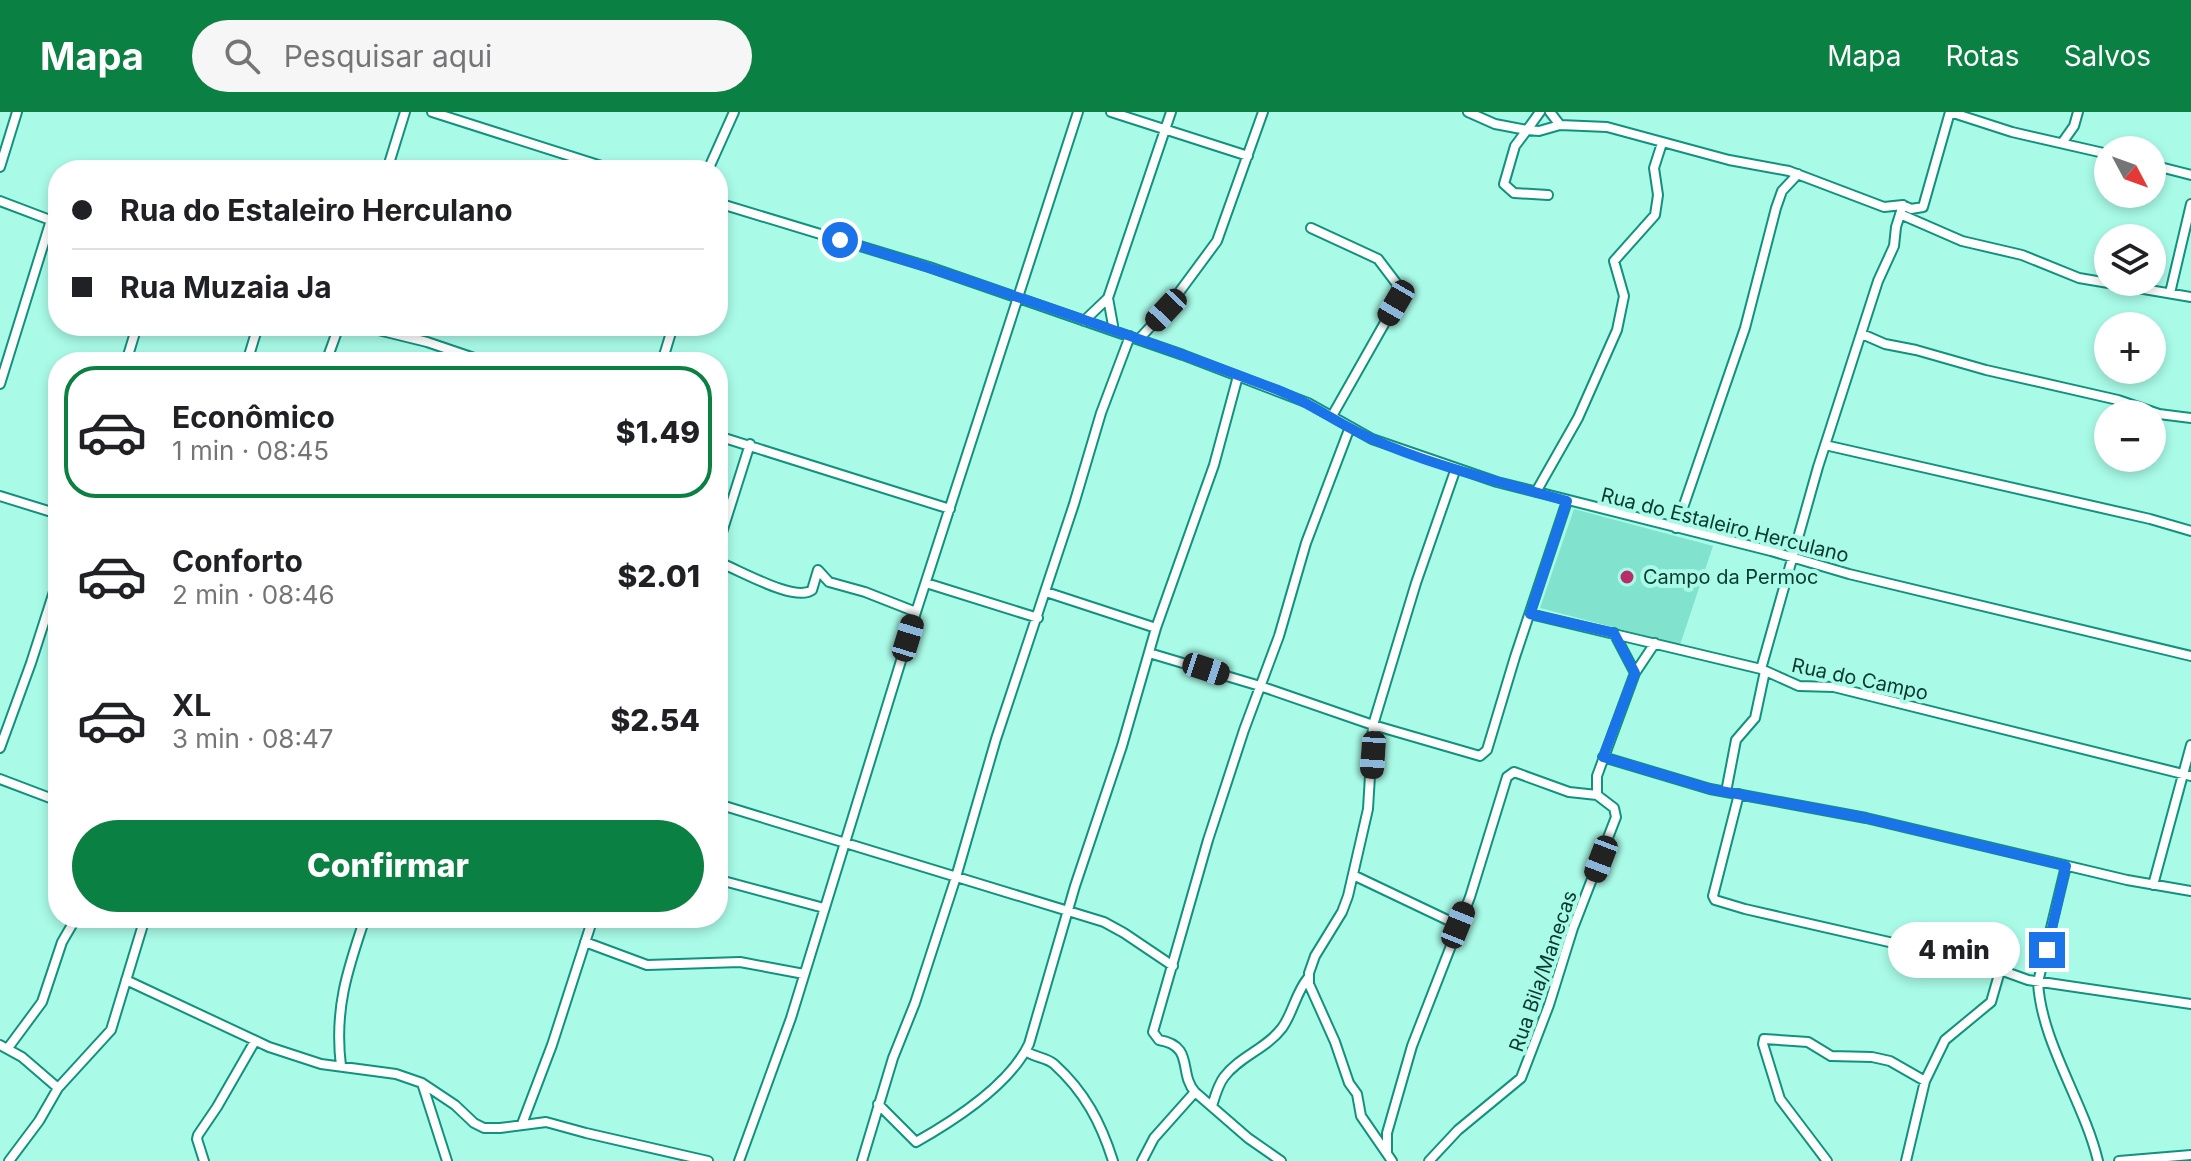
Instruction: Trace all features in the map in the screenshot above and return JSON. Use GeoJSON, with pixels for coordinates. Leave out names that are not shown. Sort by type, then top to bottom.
{"type":"FeatureCollection","features":[{"type":"Feature","properties":{"kind":"street"},"geometry":{"type":"LineString","coordinates":[[0,167],[17,112]]}},
{"type":"Feature","properties":{"kind":"street"},"geometry":{"type":"LineString","coordinates":[[390,160],[405,112]]}},
{"type":"Feature","properties":{"kind":"street"},"geometry":{"type":"LineString","coordinates":[[432,112],[583,160]]}},
{"type":"Feature","properties":{"kind":"street"},"geometry":{"type":"LineString","coordinates":[[712,160],[734,112]]}},
{"type":"Feature","properties":{"kind":"street"},"geometry":{"type":"LineString","coordinates":[[739,1161],[775,1067],[916,612],[1078,112]]}},
{"type":"Feature","properties":{"kind":"street"},"geometry":{"type":"LineString","coordinates":[[1111,112],[1248,156]]}},
{"type":"Feature","properties":{"kind":"street"},"geometry":{"type":"LineString","coordinates":[[1084,321],[1108,298],[1171,112]]}},
{"type":"Feature","properties":{"kind":"street"},"geometry":{"type":"LineString","coordinates":[[862,1161],[878,1104],[956,877],[996,739],[1038,618],[1101,413],[1134,338],[1166,310],[1217,241],[1263,112]]}},
{"type":"Feature","properties":{"kind":"street"},"geometry":{"type":"LineString","coordinates":[[1468,112],[1495,124],[1527,130],[1539,131],[1560,125],[1607,127],[1798,174],[1925,223],[1962,241],[2022,255],[2079,278],[2191,297]]}},
{"type":"Feature","properties":{"kind":"street"},"geometry":{"type":"LineString","coordinates":[[1540,112],[1515,146],[1504,184],[1514,193],[1548,195]]}},
{"type":"Feature","properties":{"kind":"street"},"geometry":{"type":"LineString","coordinates":[[1550,112],[1560,125]]}},
{"type":"Feature","properties":{"kind":"street"},"geometry":{"type":"LineString","coordinates":[[1884,207],[1900,214],[1923,207],[1950,112],[2012,132],[2094,151]]}},
{"type":"Feature","properties":{"kind":"street"},"geometry":{"type":"LineString","coordinates":[[2062,143],[2074,126],[2078,112]]}},
{"type":"Feature","properties":{"kind":"street"},"geometry":{"type":"LineString","coordinates":[[2074,126],[2078,147]]}},
{"type":"Feature","properties":{"kind":"street"},"geometry":{"type":"LineString","coordinates":[[1536,492],[1578,418],[1613,342],[1624,296],[1614,261],[1649,224],[1656,210],[1658,192],[1653,175],[1662,143]]}},
{"type":"Feature","properties":{"kind":"street"},"geometry":{"type":"LineString","coordinates":[[2166,169],[2191,175]]}},
{"type":"Feature","properties":{"kind":"street"},"geometry":{"type":"LineString","coordinates":[[1676,528],[1745,328],[1780,196],[1798,174]]}},
{"type":"Feature","properties":{"kind":"street"},"geometry":{"type":"LineString","coordinates":[[0,201],[48,220]]}},
{"type":"Feature","properties":{"kind":"street"},"geometry":{"type":"LineString","coordinates":[[2170,293],[2191,204]]}},
{"type":"Feature","properties":{"kind":"street","name":"Rua do Estaleiro Herculano"},"geometry":{"type":"LineString","coordinates":[[728,206],[1018,297],[1134,338],[1281,391],[1372,439],[1456,468],[1567,501],[2191,656]]}},
{"type":"Feature","properties":{"kind":"street"},"geometry":{"type":"LineString","coordinates":[[1726,792],[1736,740],[1755,718],[1763,670],[1825,445],[1878,281],[1894,246],[1900,214]]}},
{"type":"Feature","properties":{"kind":"street"},"geometry":{"type":"LineString","coordinates":[[1311,228],[1378,259],[1400,288],[1396,303],[1332,416]]}},
{"type":"Feature","properties":{"kind":"street"},"geometry":{"type":"LineString","coordinates":[[0,384],[48,240]]}},
{"type":"Feature","properties":{"kind":"street"},"geometry":{"type":"LineString","coordinates":[[1108,298],[1114,331]]}},
{"type":"Feature","properties":{"kind":"street"},"geometry":{"type":"LineString","coordinates":[[1862,334],[1885,344],[1986,370],[2118,400],[2159,414],[2191,418]]}},
{"type":"Feature","properties":{"kind":"street"},"geometry":{"type":"LineString","coordinates":[[403,336],[456,352]]}},
{"type":"Feature","properties":{"kind":"street"},"geometry":{"type":"LineString","coordinates":[[878,1104],[916,1142],[1000,1084],[1026,1051],[1156,628],[1214,465],[1238,376]]}},
{"type":"Feature","properties":{"kind":"street"},"geometry":{"type":"LineString","coordinates":[[1281,1161],[1248,1138],[1195,1092],[1189,1085],[1184,1058],[1179,1050],[1172,1043],[1159,1040],[1153,1033],[1208,840],[1279,636],[1306,543],[1350,427]]}},
{"type":"Feature","properties":{"kind":"street"},"geometry":{"type":"LineString","coordinates":[[728,438],[950,509]]}},
{"type":"Feature","properties":{"kind":"street"},"geometry":{"type":"LineString","coordinates":[[728,513],[750,444]]}},
{"type":"Feature","properties":{"kind":"street"},"geometry":{"type":"LineString","coordinates":[[1825,445],[2191,531]]}},
{"type":"Feature","properties":{"kind":"street"},"geometry":{"type":"LineString","coordinates":[[1212,1106],[1227,1073],[1271,1041],[1281,1029],[1308,978],[1315,956],[1344,907],[1368,809],[1373,725],[1416,583],[1456,468]]}},
{"type":"Feature","properties":{"kind":"street"},"geometry":{"type":"LineString","coordinates":[[0,496],[48,511]]}},
{"type":"Feature","properties":{"kind":"street"},"geometry":{"type":"LineString","coordinates":[[1149,653],[1467,754],[1484,754],[1567,501]]}},
{"type":"Feature","properties":{"kind":"street"},"geometry":{"type":"LineString","coordinates":[[728,566],[777,588],[803,594],[812,590],[818,570],[829,582],[916,612]]}},
{"type":"Feature","properties":{"kind":"street"},"geometry":{"type":"LineString","coordinates":[[926,583],[1038,618]]}},
{"type":"Feature","properties":{"kind":"street"},"geometry":{"type":"LineString","coordinates":[[1046,592],[1156,628]]}},
{"type":"Feature","properties":{"kind":"street"},"geometry":{"type":"LineString","coordinates":[[0,748],[48,610]]}},
{"type":"Feature","properties":{"kind":"street","name":"Rua do Campo"},"geometry":{"type":"LineString","coordinates":[[1530,614],[1763,670],[1799,686],[1834,687],[2187,775]]}},
{"type":"Feature","properties":{"kind":"street"},"geometry":{"type":"LineString","coordinates":[[1614,633],[1635,673]]}},
{"type":"Feature","properties":{"kind":"street"},"geometry":{"type":"LineString","coordinates":[[1387,1152],[1387,1133],[1412,1046],[1470,897],[1509,773],[1514,772],[1569,792],[1597,795],[1597,776],[1635,673],[1655,643]]}},
{"type":"Feature","properties":{"kind":"street"},"geometry":{"type":"LineString","coordinates":[[2153,885],[2187,775],[2191,745]]}},
{"type":"Feature","properties":{"kind":"street"},"geometry":{"type":"LineString","coordinates":[[1603,757],[1726,792],[1866,818],[2066,866],[2191,891]]}},
{"type":"Feature","properties":{"kind":"street"},"geometry":{"type":"LineString","coordinates":[[0,779],[48,797]]}},
{"type":"Feature","properties":{"kind":"street"},"geometry":{"type":"LineString","coordinates":[[1739,794],[1714,891],[1715,900],[1970,961],[2038,982],[2191,1004]]}},
{"type":"Feature","properties":{"kind":"street","name":"Rua Bila/Manecas"},"geometry":{"type":"LineString","coordinates":[[1429,1161],[1458,1130],[1514,1086],[1527,1065],[1573,928],[1616,817],[1614,808],[1597,795]]}},
{"type":"Feature","properties":{"kind":"street"},"geometry":{"type":"LineString","coordinates":[[728,807],[1067,910],[1114,927],[1173,966]]}},
{"type":"Feature","properties":{"kind":"street"},"geometry":{"type":"LineString","coordinates":[[2066,866],[2038,982],[2045,1019],[2098,1161]]}},
{"type":"Feature","properties":{"kind":"street"},"geometry":{"type":"LineString","coordinates":[[1353,875],[1458,925]]}},
{"type":"Feature","properties":{"kind":"street"},"geometry":{"type":"LineString","coordinates":[[728,882],[824,908]]}},
{"type":"Feature","properties":{"kind":"street"},"geometry":{"type":"LineString","coordinates":[[58,1088],[4,1046],[42,1002],[62,942],[70,928]]}},
{"type":"Feature","properties":{"kind":"street"},"geometry":{"type":"LineString","coordinates":[[9,1161],[39,1121],[58,1088],[111,1030],[142,928]]}},
{"type":"Feature","properties":{"kind":"street"},"geometry":{"type":"LineString","coordinates":[[341,1066],[337,1035],[339,1010],[362,928]]}},
{"type":"Feature","properties":{"kind":"street"},"geometry":{"type":"LineString","coordinates":[[522,1124],[552,1045],[590,928]]}},
{"type":"Feature","properties":{"kind":"street"},"geometry":{"type":"LineString","coordinates":[[585,942],[647,965],[740,962],[804,974]]}},
{"type":"Feature","properties":{"kind":"street"},"geometry":{"type":"LineString","coordinates":[[1906,1161],[1925,1081],[1949,1035],[1991,1002],[2000,971]]}},
{"type":"Feature","properties":{"kind":"street"},"geometry":{"type":"LineString","coordinates":[[1308,978],[1349,1083],[1357,1094],[1361,1116],[1392,1161]]}},
{"type":"Feature","properties":{"kind":"street"},"geometry":{"type":"LineString","coordinates":[[126,980],[255,1041],[309,1060],[396,1074],[422,1083],[484,1128],[546,1122],[708,1161]]}},
{"type":"Feature","properties":{"kind":"street"},"geometry":{"type":"LineString","coordinates":[[1827,1161],[1780,1099],[1764,1039],[1800,1040],[1831,1056],[1872,1057],[1890,1061],[1925,1081]]}},
{"type":"Feature","properties":{"kind":"street"},"geometry":{"type":"LineString","coordinates":[[204,1161],[198,1135],[255,1041]]}},
{"type":"Feature","properties":{"kind":"street"},"geometry":{"type":"LineString","coordinates":[[1026,1051],[1052,1062],[1072,1082],[1098,1118],[1113,1161]]}},
{"type":"Feature","properties":{"kind":"street"},"geometry":{"type":"LineString","coordinates":[[422,1083],[447,1161]]}},
{"type":"Feature","properties":{"kind":"street"},"geometry":{"type":"LineString","coordinates":[[1142,1161],[1154,1138],[1195,1092]]}},
{"type":"Feature","properties":{"kind":"street"},"geometry":{"type":"LineString","coordinates":[[2119,1161],[2191,1155]]}},
{"type":"Feature","properties":{"kind":"green space","name":"Campo da Permoc"},"geometry":{"type":"Polygon","coordinates":[[[1574,509],[1713,546],[1680,645],[1540,608],[1574,509]]]}},
{"type":"Feature","properties":{"kind":"place","name":"Campo da Permoc"},"geometry":{"type":"Point","coordinates":[1627,577]}},
{"type":"Feature","properties":{"kind":"route"},"geometry":{"type":"LineString","coordinates":[[840,240],[959,277],[1183,355],[1281,391],[1372,439],[1497,482],[1567,501],[1530,614],[1614,633],[1635,673],[1603,757],[1710,789],[1923,830],[2066,866],[2047,950]]}}]}
